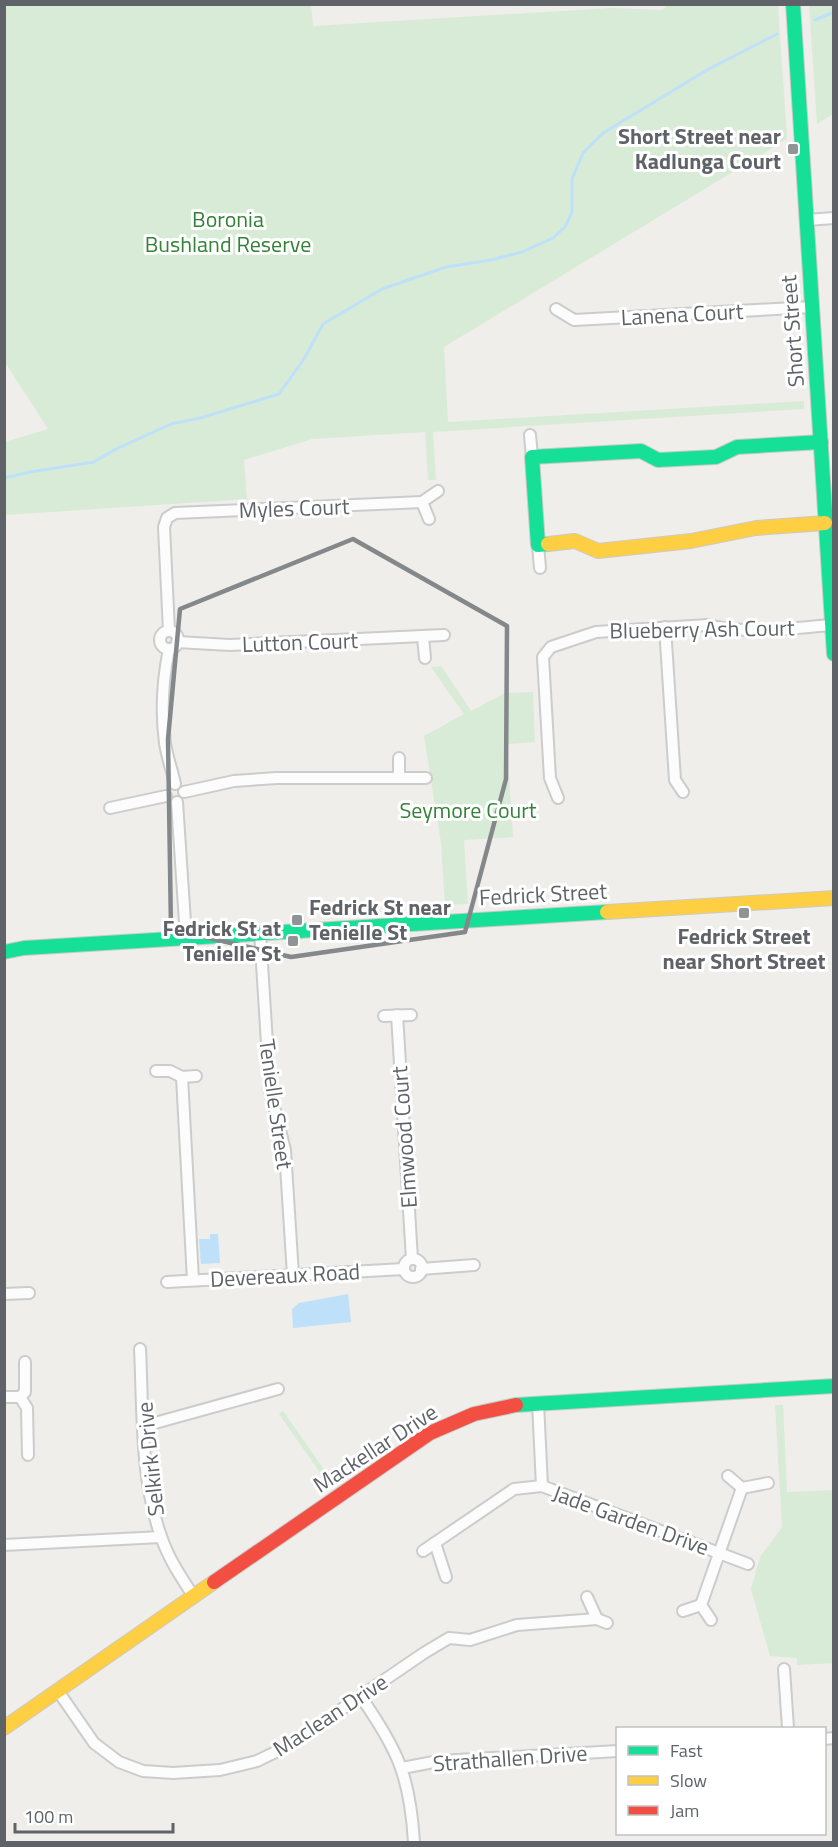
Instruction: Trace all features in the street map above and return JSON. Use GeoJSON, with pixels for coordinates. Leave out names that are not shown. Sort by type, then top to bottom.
{"type":"FeatureCollection","features":[{"type":"Feature","properties":{"kind":"street","name":"Short Street"},"geometry":{"type":"LineString","coordinates":[[794,4],[820,442],[828,472],[825,523],[834,654]]}},
{"type":"Feature","properties":{"kind":"street"},"geometry":{"type":"LineString","coordinates":[[807,220],[834,218]]}},
{"type":"Feature","properties":{"kind":"street","name":"Lanena Court"},"geometry":{"type":"LineString","coordinates":[[555,309],[574,320],[812,307]]}},
{"type":"Feature","properties":{"kind":"street"},"geometry":{"type":"LineString","coordinates":[[530,435],[540,568]]}},
{"type":"Feature","properties":{"kind":"street"},"geometry":{"type":"LineString","coordinates":[[532,457],[641,451],[658,460],[716,457],[738,447],[820,442]]}},
{"type":"Feature","properties":{"kind":"street"},"geometry":{"type":"LineString","coordinates":[[429,519],[422,502],[438,491]]}},
{"type":"Feature","properties":{"kind":"street","name":"Myles Court"},"geometry":{"type":"LineString","coordinates":[[169,632],[164,528],[166,518],[176,513],[422,502]]}},
{"type":"Feature","properties":{"kind":"street"},"geometry":{"type":"LineString","coordinates":[[538,545],[575,541],[598,551],[691,541],[756,528],[825,523]]}},
{"type":"Feature","properties":{"kind":"street","name":"Blueberry Ash Court"},"geometry":{"type":"LineString","coordinates":[[558,798],[550,778],[543,657],[551,647],[596,632],[708,626],[746,631],[832,625]]}},
{"type":"Feature","properties":{"kind":"street"},"geometry":{"type":"LineString","coordinates":[[665,627],[675,780],[683,792]]}},
{"type":"Feature","properties":{"kind":"street"},"geometry":{"type":"LineString","coordinates":[[173,645],[162,646],[160,641],[162,634],[169,632],[176,635],[173,645],[166,665],[164,726],[165,744],[175,784]]}},
{"type":"Feature","properties":{"kind":"street","name":"Lutton Court"},"geometry":{"type":"LineString","coordinates":[[173,645],[230,645],[444,635]]}},
{"type":"Feature","properties":{"kind":"street"},"geometry":{"type":"LineString","coordinates":[[423,637],[425,658]]}},
{"type":"Feature","properties":{"kind":"street"},"geometry":{"type":"LineString","coordinates":[[399,758],[399,778]]}},
{"type":"Feature","properties":{"kind":"street"},"geometry":{"type":"LineString","coordinates":[[184,792],[234,781],[277,778],[426,778]]}},
{"type":"Feature","properties":{"kind":"street"},"geometry":{"type":"LineString","coordinates":[[175,784],[182,787],[184,792],[183,798],[177,802],[170,801],[166,796],[168,787],[175,784]]}},
{"type":"Feature","properties":{"kind":"street"},"geometry":{"type":"LineString","coordinates":[[110,808],[166,796]]}},
{"type":"Feature","properties":{"kind":"street"},"geometry":{"type":"LineString","coordinates":[[177,802],[186,937]]}},
{"type":"Feature","properties":{"kind":"street","name":"Fedrick Street"},"geometry":{"type":"LineString","coordinates":[[4,952],[24,948],[260,932],[834,897]]}},
{"type":"Feature","properties":{"kind":"street","name":"Tenielle Street"},"geometry":{"type":"LineString","coordinates":[[260,932],[270,1091],[285,1150],[293,1275]]}},
{"type":"Feature","properties":{"kind":"street"},"geometry":{"type":"LineString","coordinates":[[384,1016],[411,1015]]}},
{"type":"Feature","properties":{"kind":"street","name":"Elmwood Court"},"geometry":{"type":"LineString","coordinates":[[397,1016],[412,1259]]}},
{"type":"Feature","properties":{"kind":"street"},"geometry":{"type":"LineString","coordinates":[[156,1071],[170,1071],[182,1077],[196,1076]]}},
{"type":"Feature","properties":{"kind":"street"},"geometry":{"type":"LineString","coordinates":[[182,1077],[193,1281]]}},
{"type":"Feature","properties":{"kind":"street"},"geometry":{"type":"LineString","coordinates":[[412,1259],[419,1262],[422,1269],[419,1275],[413,1277],[407,1275],[404,1269],[406,1262],[412,1259]]}},
{"type":"Feature","properties":{"kind":"street"},"geometry":{"type":"LineString","coordinates":[[422,1269],[474,1265]]}},
{"type":"Feature","properties":{"kind":"street","name":"Devereaux Road"},"geometry":{"type":"LineString","coordinates":[[167,1282],[404,1269]]}},
{"type":"Feature","properties":{"kind":"street"},"geometry":{"type":"LineString","coordinates":[[4,1294],[29,1293]]}},
{"type":"Feature","properties":{"kind":"street","name":"Selkirk Drive"},"geometry":{"type":"LineString","coordinates":[[140,1349],[151,1503],[161,1537],[174,1565],[194,1597]]}},
{"type":"Feature","properties":{"kind":"street"},"geometry":{"type":"LineString","coordinates":[[4,1397],[20,1397],[25,1392],[25,1362]]}},
{"type":"Feature","properties":{"kind":"street","name":"Mackellar Drive"},"geometry":{"type":"LineString","coordinates":[[4,1728],[438,1427],[469,1414],[498,1406],[834,1386]]}},
{"type":"Feature","properties":{"kind":"street"},"geometry":{"type":"LineString","coordinates":[[144,1426],[278,1389]]}},
{"type":"Feature","properties":{"kind":"street"},"geometry":{"type":"LineString","coordinates":[[20,1397],[27,1408],[28,1455]]}},
{"type":"Feature","properties":{"kind":"street","name":"Jade Garden Drive"},"geometry":{"type":"LineString","coordinates":[[538,1403],[542,1486]]}},
{"type":"Feature","properties":{"kind":"street"},"geometry":{"type":"LineString","coordinates":[[728,1476],[742,1488],[768,1483]]}},
{"type":"Feature","properties":{"kind":"street","name":"Jade Garden Drive"},"geometry":{"type":"LineString","coordinates":[[423,1551],[514,1489],[542,1486],[748,1564]]}},
{"type":"Feature","properties":{"kind":"street","name":"Jade Garden Drive"},"geometry":{"type":"LineString","coordinates":[[701,1605],[742,1488]]}},
{"type":"Feature","properties":{"kind":"street"},"geometry":{"type":"LineString","coordinates":[[4,1545],[161,1537]]}},
{"type":"Feature","properties":{"kind":"street"},"geometry":{"type":"LineString","coordinates":[[435,1543],[446,1577]]}},
{"type":"Feature","properties":{"kind":"street","name":"Maclean Drive"},"geometry":{"type":"LineString","coordinates":[[58,1691],[94,1743],[119,1762],[143,1771],[173,1773],[220,1770],[257,1761],[286,1748],[449,1638],[470,1640],[517,1625],[602,1621],[587,1597]]}},
{"type":"Feature","properties":{"kind":"street"},"geometry":{"type":"LineString","coordinates":[[683,1611],[701,1605],[711,1620]]}},
{"type":"Feature","properties":{"kind":"street"},"geometry":{"type":"LineString","coordinates":[[784,1669],[788,1727]]}},
{"type":"Feature","properties":{"kind":"street"},"geometry":{"type":"LineString","coordinates":[[361,1697],[386,1734],[402,1768],[412,1807],[414,1842]]}},
{"type":"Feature","properties":{"kind":"street","name":"Strathallen Drive"},"geometry":{"type":"LineString","coordinates":[[402,1768],[439,1761],[616,1750]]}},
{"type":"Feature","properties":{"kind":"highlighted area"},"geometry":{"type":"Polygon","coordinates":[[[353,539],[507,626],[506,779],[465,932],[291,957],[171,929],[168,739],[180,609],[353,539]]]}},
{"type":"Feature","properties":{"kind":"green space","name":"Boronia Bushland Reserve"},"geometry":{"type":"Polygon","coordinates":[[[669,4],[778,5],[787,139],[444,347],[448,422],[804,401],[804,409],[433,432],[436,480],[428,480],[425,432],[312,439],[244,460],[247,499],[5,515],[5,442],[48,429],[5,362],[5,5],[311,5],[313,26],[611,8],[662,10],[669,4]]]}},
{"type":"Feature","properties":{"kind":"green space"},"geometry":{"type":"Polygon","coordinates":[[[809,5],[833,5],[833,114],[817,124],[809,5]]]}},
{"type":"Feature","properties":{"kind":"green space","name":"Seymore Court"},"geometry":{"type":"Polygon","coordinates":[[[441,666],[471,711],[505,693],[533,692],[535,742],[507,744],[513,837],[464,840],[468,904],[445,905],[441,843],[424,736],[464,714],[431,667],[441,666]]]}},
{"type":"Feature","properties":{"kind":"green space"},"geometry":{"type":"Polygon","coordinates":[[[775,1405],[783,1405],[787,1492],[833,1490],[833,1663],[797,1665],[797,1658],[770,1656],[751,1589],[760,1557],[782,1527],[775,1405]]]}},
{"type":"Feature","properties":{"kind":"green space"},"geometry":{"type":"Polygon","coordinates":[[[283,1411],[332,1481],[328,1484],[279,1414],[283,1411]]]}},
{"type":"Feature","properties":{"kind":"water"},"geometry":{"type":"Polygon","coordinates":[[[210,1234],[218,1234],[220,1263],[201,1264],[199,1239],[210,1239],[210,1234]]]}},
{"type":"Feature","properties":{"kind":"water"},"geometry":{"type":"Polygon","coordinates":[[[348,1294],[351,1322],[293,1328],[292,1309],[299,1303],[348,1294]]]}},
{"type":"Feature","properties":{"kind":"waterway"},"geometry":{"type":"LineString","coordinates":[[815,20],[834,12]]}},
{"type":"Feature","properties":{"kind":"waterway"},"geometry":{"type":"LineString","coordinates":[[4,478],[94,462],[114,450],[171,424],[200,418],[279,394],[304,359],[323,324],[382,289],[446,267],[491,260],[522,252],[553,238],[565,227],[572,212],[572,179],[583,153],[603,133],[707,70],[777,34]]}},
{"type":"Feature","properties":{"kind":"traffic: fast"},"geometry":{"type":"LineString","coordinates":[[793,4],[834,654]]}},
{"type":"Feature","properties":{"kind":"traffic: fast"},"geometry":{"type":"LineString","coordinates":[[548,544],[538,545],[532,457],[641,451],[658,460],[716,457],[737,447],[821,442]]}},
{"type":"Feature","properties":{"kind":"traffic: fast"},"geometry":{"type":"LineString","coordinates":[[4,952],[24,948],[607,912]]}},
{"type":"Feature","properties":{"kind":"traffic: fast"},"geometry":{"type":"LineString","coordinates":[[516,1405],[834,1386]]}},
{"type":"Feature","properties":{"kind":"traffic: slow"},"geometry":{"type":"LineString","coordinates":[[548,544],[575,541],[598,551],[691,541],[756,528],[825,523]]}},
{"type":"Feature","properties":{"kind":"traffic: slow"},"geometry":{"type":"LineString","coordinates":[[607,912],[834,898]]}},
{"type":"Feature","properties":{"kind":"traffic: slow"},"geometry":{"type":"LineString","coordinates":[[4,1728],[214,1582]]}},
{"type":"Feature","properties":{"kind":"traffic: jam"},"geometry":{"type":"LineString","coordinates":[[214,1582],[430,1433],[474,1414],[516,1405]]}},
{"type":"Feature","properties":{"kind":"place","name":"Short Street near Kadlunga Court"},"geometry":{"type":"Point","coordinates":[793,149]}},
{"type":"Feature","properties":{"kind":"place","name":"Fedrick Street near Short Street"},"geometry":{"type":"Point","coordinates":[744,913]}},
{"type":"Feature","properties":{"kind":"place","name":"Fedrick St near Tenielle St"},"geometry":{"type":"Point","coordinates":[297,920]}},
{"type":"Feature","properties":{"kind":"place","name":"Fedrick St at Tenielle St"},"geometry":{"type":"Point","coordinates":[293,941]}}]}
